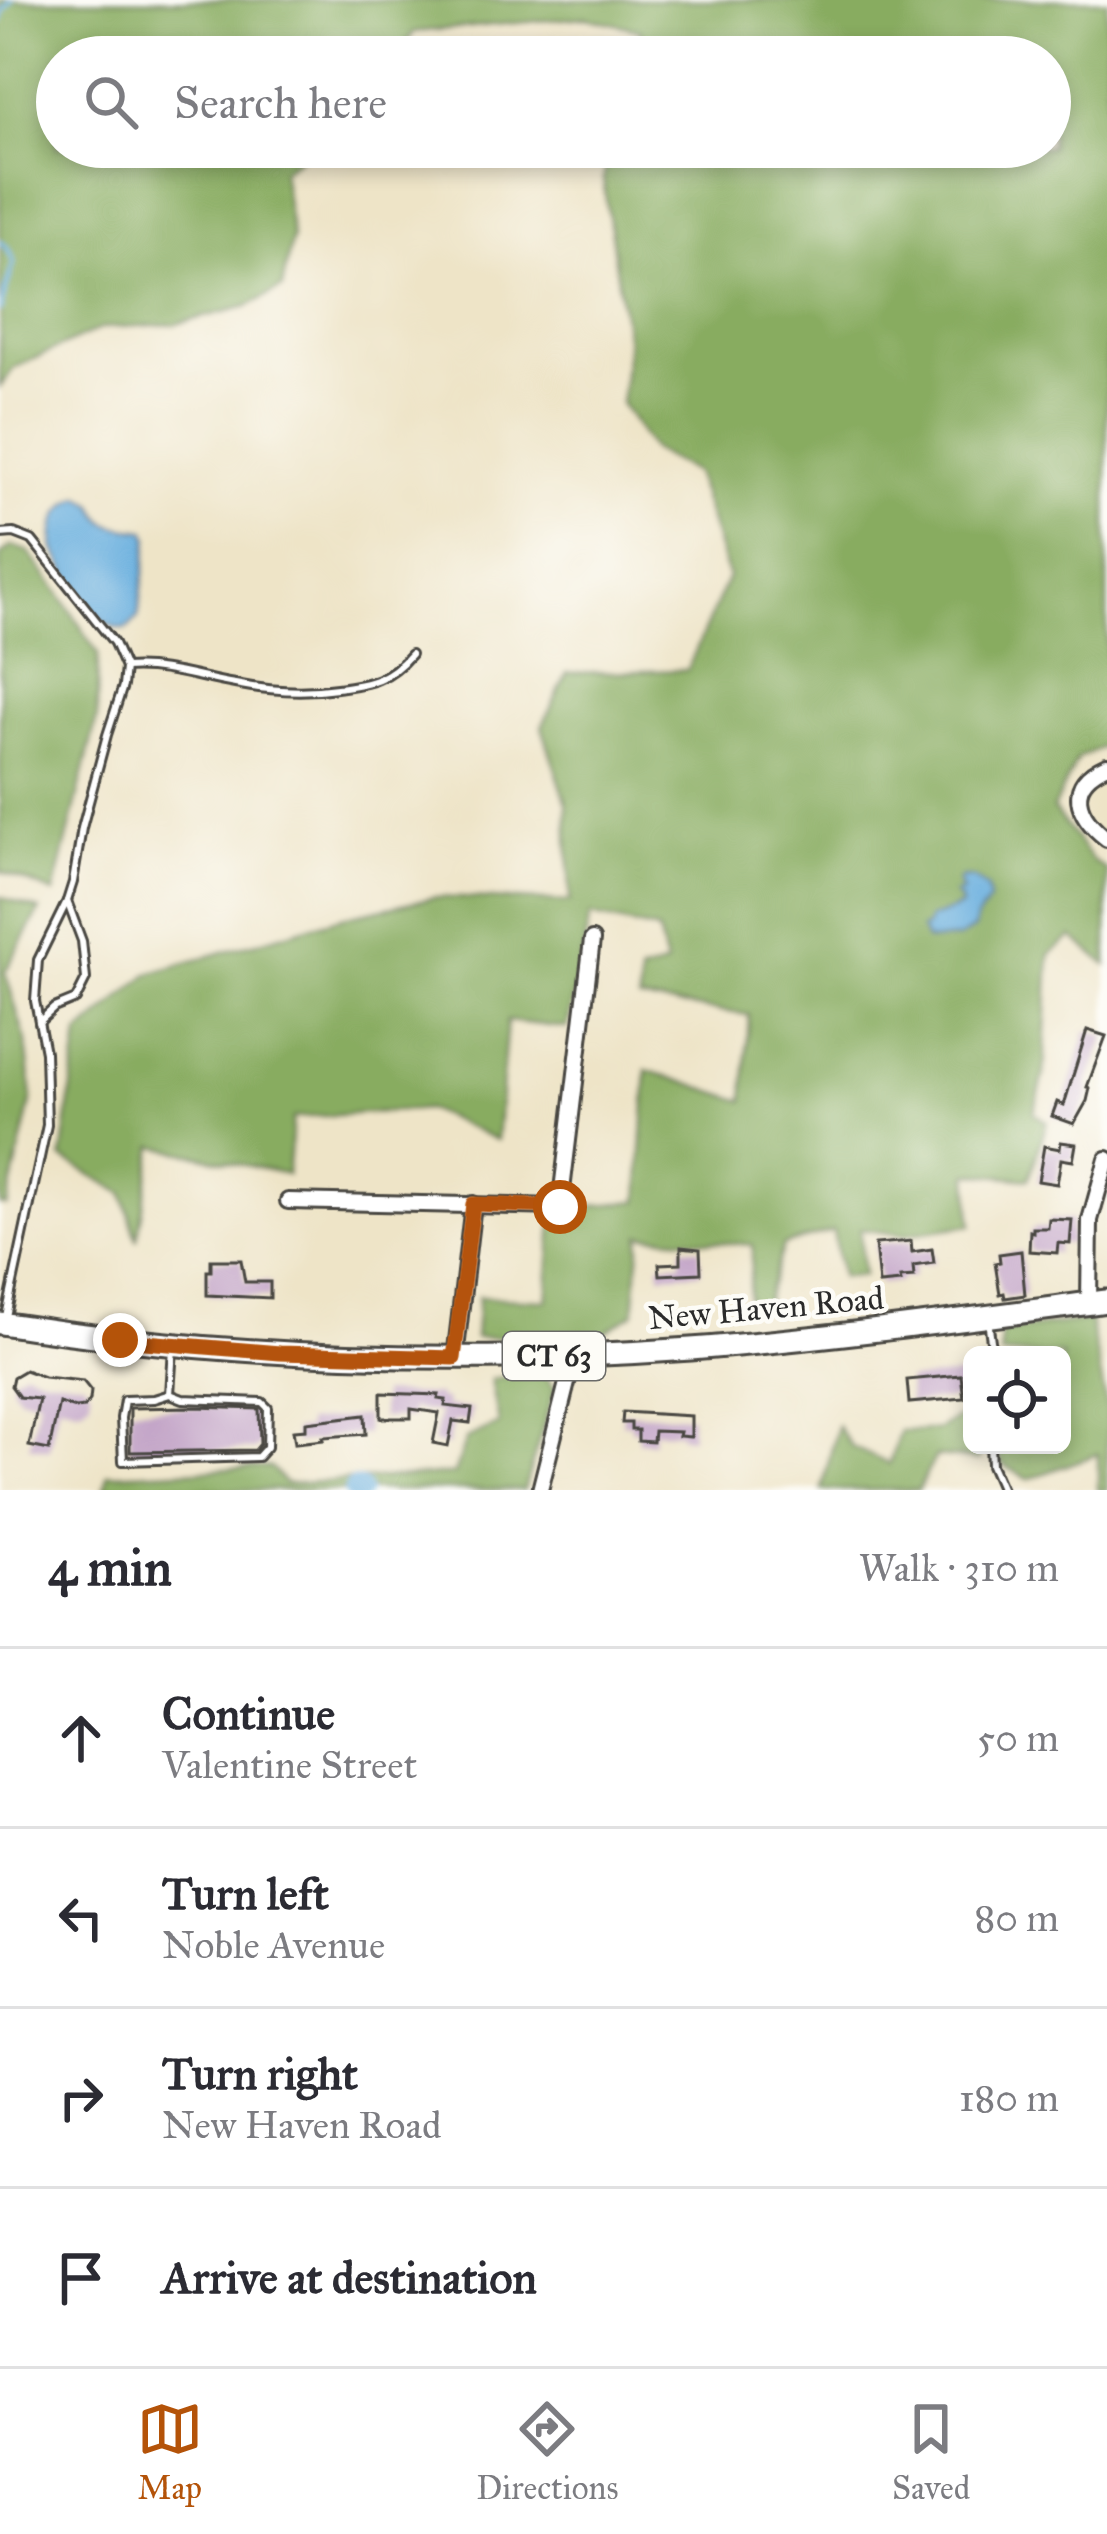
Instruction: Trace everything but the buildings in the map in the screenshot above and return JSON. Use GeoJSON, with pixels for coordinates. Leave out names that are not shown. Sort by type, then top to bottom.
{"type":"FeatureCollection","features":[{"type":"Feature","properties":{"kind":"main road","name":"New Haven Road"},"geometry":{"type":"LineString","coordinates":[[2,1324],[280,1353],[454,1358],[766,1342],[1098,1302]]}},
{"type":"Feature","properties":{"kind":"street"},"geometry":{"type":"LineString","coordinates":[[1107,765],[1091,772],[1079,796],[1082,814],[1107,838]]}},
{"type":"Feature","properties":{"kind":"street"},"geometry":{"type":"LineString","coordinates":[[288,1202],[560,1207],[592,940]]}},
{"type":"Feature","properties":{"kind":"street"},"geometry":{"type":"LineString","coordinates":[[1098,1302],[1090,1220],[1107,1159]]}},
{"type":"Feature","properties":{"kind":"street"},"geometry":{"type":"LineString","coordinates":[[454,1358],[473,1204]]}},
{"type":"Feature","properties":{"kind":"street"},"geometry":{"type":"LineString","coordinates":[[540,1490],[574,1355]]}},
{"type":"Feature","properties":{"kind":"lane"},"geometry":{"type":"LineString","coordinates":[[0,534],[32,540],[114,643],[125,668],[82,828],[73,883],[38,960],[35,1001],[45,1052],[47,1125],[2,1324]]}},
{"type":"Feature","properties":{"kind":"lane"},"geometry":{"type":"LineString","coordinates":[[125,668],[172,669],[233,684],[306,693],[356,686],[394,674],[411,654]]}},
{"type":"Feature","properties":{"kind":"lane"},"geometry":{"type":"LineString","coordinates":[[39,1022],[54,1008],[76,999],[86,979],[82,941],[67,902]]}},
{"type":"Feature","properties":{"kind":"lane"},"geometry":{"type":"LineString","coordinates":[[988,1316],[992,1346]]}},
{"type":"Feature","properties":{"kind":"lane"},"geometry":{"type":"LineString","coordinates":[[170,1394],[173,1344]]}},
{"type":"Feature","properties":{"kind":"lane"},"geometry":{"type":"LineString","coordinates":[[170,1394],[183,1399],[262,1402],[268,1408],[267,1448],[258,1457],[123,1460],[124,1400],[170,1394]]}},
{"type":"Feature","properties":{"kind":"lane"},"geometry":{"type":"LineString","coordinates":[[990,1454],[1002,1490]]}},
{"type":"Feature","properties":{"kind":"green space"},"geometry":{"type":"Polygon","coordinates":[[[0,0],[1107,0],[1107,745],[1078,758],[1053,809],[1092,860],[1107,871],[1107,965],[1072,937],[1050,954],[1044,1075],[1034,1113],[1047,1122],[1029,1179],[969,1173],[972,1225],[903,1235],[860,1229],[863,1276],[841,1277],[833,1231],[783,1245],[764,1306],[747,1309],[753,1245],[641,1235],[634,1313],[599,1335],[475,1338],[478,1297],[547,1300],[553,1223],[580,1207],[639,1201],[647,1070],[744,1101],[749,1015],[639,1000],[640,973],[666,965],[658,931],[590,916],[567,1028],[507,1021],[497,1140],[427,1109],[293,1118],[287,1174],[154,1146],[137,1240],[123,1193],[62,1158],[79,1035],[148,974],[342,917],[435,897],[570,902],[567,804],[542,727],[567,673],[687,670],[728,577],[695,473],[652,450],[621,403],[627,342],[603,179],[606,168],[1071,168],[1071,36],[639,36],[641,30],[586,17],[414,32],[411,36],[36,36],[36,168],[286,168],[282,171],[292,237],[282,288],[248,306],[176,324],[102,328],[14,368],[0,387],[0,0]]]}},
{"type":"Feature","properties":{"kind":"green space"},"geometry":{"type":"Polygon","coordinates":[[[12,546],[28,551],[98,654],[97,718],[54,893],[0,871],[0,556],[12,546]]]}},
{"type":"Feature","properties":{"kind":"green space"},"geometry":{"type":"Polygon","coordinates":[[[0,897],[40,910],[5,972],[26,1041],[32,1098],[7,1206],[0,1205],[0,897]]]}},
{"type":"Feature","properties":{"kind":"green space"},"geometry":{"type":"Polygon","coordinates":[[[1090,1320],[1107,1409],[1107,1490],[1098,1490],[1098,1454],[1028,1479],[1001,1463],[1000,1454],[1071,1454],[1071,1346],[1001,1346],[1001,1332],[1090,1320]]]}},
{"type":"Feature","properties":{"kind":"green space"},"geometry":{"type":"Polygon","coordinates":[[[541,1371],[555,1388],[524,1490],[105,1490],[108,1474],[271,1467],[285,1484],[454,1474],[466,1439],[499,1424],[491,1379],[541,1371]]]}},
{"type":"Feature","properties":{"kind":"green space"},"geometry":{"type":"Polygon","coordinates":[[[963,1415],[963,1454],[979,1454],[979,1460],[936,1456],[918,1490],[822,1490],[837,1426],[852,1447],[889,1464],[900,1431],[937,1430],[963,1415]]]}},
{"type":"Feature","properties":{"kind":"water"},"geometry":{"type":"Polygon","coordinates":[[[80,497],[94,505],[107,522],[146,531],[149,539],[138,617],[127,629],[114,627],[93,612],[55,550],[57,519],[80,497]]]}},
{"type":"Feature","properties":{"kind":"water"},"geometry":{"type":"Polygon","coordinates":[[[974,879],[987,889],[989,901],[974,929],[957,939],[926,940],[921,929],[929,919],[961,907],[955,895],[962,891],[958,882],[974,879]]]}},
{"type":"Feature","properties":{"kind":"waterway"},"geometry":{"type":"LineString","coordinates":[[0,24],[12,0]]}},
{"type":"Feature","properties":{"kind":"waterway"},"geometry":{"type":"LineString","coordinates":[[0,242],[14,262],[0,309]]}},
{"type":"Feature","properties":{"kind":"route"},"geometry":{"type":"LineString","coordinates":[[120,1340],[280,1353],[454,1358],[473,1204],[560,1207]]}}]}
